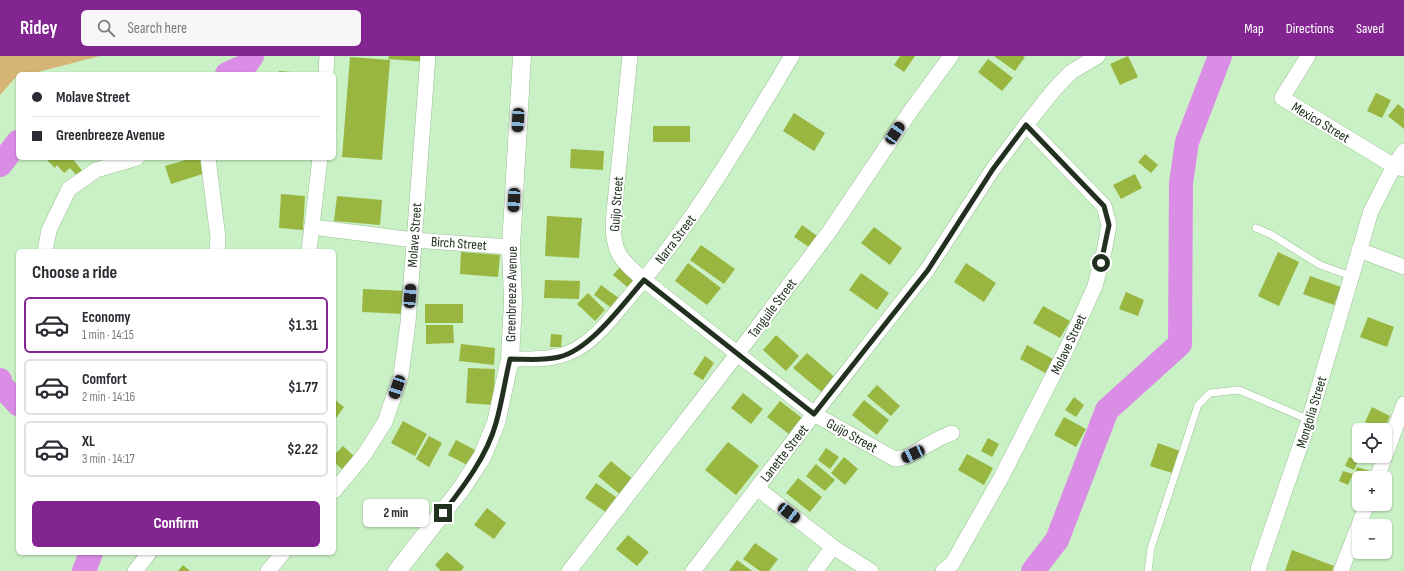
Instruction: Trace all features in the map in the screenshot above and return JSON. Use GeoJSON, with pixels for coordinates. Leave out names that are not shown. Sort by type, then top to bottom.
{"type":"FeatureCollection","features":[{"type":"Feature","properties":{"kind":"street"},"geometry":{"type":"LineString","coordinates":[[326,72],[327,56]]}},
{"type":"Feature","properties":{"kind":"street","name":"Molave Street"},"geometry":{"type":"LineString","coordinates":[[336,489],[364,454],[385,422],[401,375],[408,323],[428,56]]}},
{"type":"Feature","properties":{"kind":"street","name":"Greenbreeze Avenue"},"geometry":{"type":"LineString","coordinates":[[397,571],[461,489],[482,457],[496,423],[510,359],[513,302],[511,247],[522,56]]}},
{"type":"Feature","properties":{"kind":"street","name":"Guijo Street"},"geometry":{"type":"LineString","coordinates":[[630,56],[613,222],[615,247],[620,256],[644,280],[814,414],[895,459],[905,458],[928,444],[952,433]]}},
{"type":"Feature","properties":{"kind":"street","name":"Narra Street"},"geometry":{"type":"LineString","coordinates":[[510,359],[542,360],[560,357],[582,346],[601,329],[644,280],[689,220],[736,149],[792,56]]}},
{"type":"Feature","properties":{"kind":"street","name":"Tanguile Street"},"geometry":{"type":"LineString","coordinates":[[568,571],[738,353],[829,232],[912,109],[951,56]]}},
{"type":"Feature","properties":{"kind":"street","name":"Lanette Street"},"geometry":{"type":"LineString","coordinates":[[693,571],[814,414],[928,270],[993,169],[1026,125],[1053,91],[1071,72],[1098,56]]}},
{"type":"Feature","properties":{"kind":"street","name":"Mexico Street"},"geometry":{"type":"LineString","coordinates":[[1308,56],[1282,98],[1399,168]]}},
{"type":"Feature","properties":{"kind":"street","name":"Molave Street"},"geometry":{"type":"LineString","coordinates":[[943,571],[952,564],[1002,476],[1067,348],[1095,286],[1106,245],[1109,225],[1104,206],[1026,125]]}},
{"type":"Feature","properties":{"kind":"street","name":"Mongolia Street"},"geometry":{"type":"LineString","coordinates":[[1259,571],[1258,569],[1309,420],[1371,211],[1399,168],[1404,151]]}},
{"type":"Feature","properties":{"kind":"street"},"geometry":{"type":"LineString","coordinates":[[45,249],[49,230],[69,189],[96,170],[130,160]]}},
{"type":"Feature","properties":{"kind":"street"},"geometry":{"type":"LineString","coordinates":[[208,160],[218,238],[217,249]]}},
{"type":"Feature","properties":{"kind":"street"},"geometry":{"type":"LineString","coordinates":[[309,249],[320,160]]}},
{"type":"Feature","properties":{"kind":"street","name":"Birch Street"},"geometry":{"type":"LineString","coordinates":[[312,228],[414,240],[511,247]]}},
{"type":"Feature","properties":{"kind":"street"},"geometry":{"type":"LineString","coordinates":[[1359,250],[1404,267]]}},
{"type":"Feature","properties":{"kind":"street"},"geometry":{"type":"LineString","coordinates":[[1380,471],[1404,404]]}},
{"type":"Feature","properties":{"kind":"street"},"geometry":{"type":"LineString","coordinates":[[757,488],[833,547],[871,571]]}},
{"type":"Feature","properties":{"kind":"street"},"geometry":{"type":"LineString","coordinates":[[1341,571],[1364,511]]}},
{"type":"Feature","properties":{"kind":"street"},"geometry":{"type":"LineString","coordinates":[[815,571],[833,547]]}},
{"type":"Feature","properties":{"kind":"street"},"geometry":{"type":"LineString","coordinates":[[135,571],[147,555]]}},
{"type":"Feature","properties":{"kind":"street"},"geometry":{"type":"LineString","coordinates":[[268,571],[281,555]]}},
{"type":"Feature","properties":{"kind":"lane"},"geometry":{"type":"LineString","coordinates":[[1256,228],[1272,235],[1320,264],[1351,276]]}},
{"type":"Feature","properties":{"kind":"lane"},"geometry":{"type":"LineString","coordinates":[[1148,571],[1151,548],[1198,405],[1210,393],[1239,390],[1309,420]]}},
{"type":"Feature","properties":{"kind":"shaded area"},"geometry":{"type":"Polygon","coordinates":[[[0,56],[100,56],[38,72],[16,72],[16,78],[0,95],[0,56]]]}},
{"type":"Feature","properties":{"kind":"building"},"geometry":{"type":"Polygon","coordinates":[[[389,56],[426,56],[426,62],[388,59],[389,56]]]}},
{"type":"Feature","properties":{"kind":"building"},"geometry":{"type":"Polygon","coordinates":[[[900,56],[915,56],[904,72],[894,65],[900,56]]]}},
{"type":"Feature","properties":{"kind":"building"},"geometry":{"type":"Polygon","coordinates":[[[994,56],[1023,56],[1025,57],[1015,71],[994,56]]]}},
{"type":"Feature","properties":{"kind":"building"},"geometry":{"type":"Polygon","coordinates":[[[1128,56],[1138,77],[1120,85],[1110,64],[1128,56]]]}},
{"type":"Feature","properties":{"kind":"building"},"geometry":{"type":"Polygon","coordinates":[[[350,57],[390,60],[382,160],[342,157],[350,57]]]}},
{"type":"Feature","properties":{"kind":"building"},"geometry":{"type":"Polygon","coordinates":[[[988,59],[1013,78],[1002,91],[978,72],[988,59]]]}},
{"type":"Feature","properties":{"kind":"building"},"geometry":{"type":"Polygon","coordinates":[[[1376,93],[1391,100],[1382,118],[1367,111],[1376,93]]]}},
{"type":"Feature","properties":{"kind":"building"},"geometry":{"type":"Polygon","coordinates":[[[1398,104],[1404,109],[1404,129],[1388,116],[1398,104]]]}},
{"type":"Feature","properties":{"kind":"building"},"geometry":{"type":"Polygon","coordinates":[[[794,113],[825,133],[814,151],[783,131],[794,113]]]}},
{"type":"Feature","properties":{"kind":"building"},"geometry":{"type":"Polygon","coordinates":[[[653,126],[690,126],[690,142],[653,142],[653,126]]]}},
{"type":"Feature","properties":{"kind":"building"},"geometry":{"type":"Polygon","coordinates":[[[571,149],[604,151],[603,170],[570,168],[571,149]]]}},
{"type":"Feature","properties":{"kind":"building"},"geometry":{"type":"Polygon","coordinates":[[[1145,154],[1158,165],[1151,173],[1138,162],[1145,154]]]}},
{"type":"Feature","properties":{"kind":"building"},"geometry":{"type":"Polygon","coordinates":[[[47,160],[74,160],[84,173],[78,177],[70,168],[64,173],[57,165],[55,168],[47,160]]]}},
{"type":"Feature","properties":{"kind":"building"},"geometry":{"type":"Polygon","coordinates":[[[186,160],[205,160],[209,172],[171,184],[165,166],[186,160]]]}},
{"type":"Feature","properties":{"kind":"building"},"geometry":{"type":"Polygon","coordinates":[[[1135,174],[1142,188],[1121,199],[1113,185],[1135,174]]]}},
{"type":"Feature","properties":{"kind":"building"},"geometry":{"type":"Polygon","coordinates":[[[281,194],[305,196],[303,230],[279,228],[281,194]]]}},
{"type":"Feature","properties":{"kind":"building"},"geometry":{"type":"Polygon","coordinates":[[[337,196],[382,200],[380,225],[334,221],[337,196]]]}},
{"type":"Feature","properties":{"kind":"building"},"geometry":{"type":"Polygon","coordinates":[[[547,216],[582,218],[579,258],[545,256],[547,216]]]}},
{"type":"Feature","properties":{"kind":"building"},"geometry":{"type":"Polygon","coordinates":[[[802,225],[820,238],[812,249],[794,237],[802,225]]]}},
{"type":"Feature","properties":{"kind":"building"},"geometry":{"type":"Polygon","coordinates":[[[874,227],[902,248],[890,265],[861,243],[874,227]]]}},
{"type":"Feature","properties":{"kind":"building"},"geometry":{"type":"Polygon","coordinates":[[[701,245],[735,269],[724,284],[690,260],[701,245]]]}},
{"type":"Feature","properties":{"kind":"building"},"geometry":{"type":"Polygon","coordinates":[[[461,252],[500,255],[498,277],[460,274],[461,252]]]}},
{"type":"Feature","properties":{"kind":"building"},"geometry":{"type":"Polygon","coordinates":[[[1278,252],[1299,262],[1279,306],[1258,296],[1278,252]]]}},
{"type":"Feature","properties":{"kind":"building"},"geometry":{"type":"Polygon","coordinates":[[[688,263],[721,288],[707,305],[675,281],[688,263]]]}},
{"type":"Feature","properties":{"kind":"building"},"geometry":{"type":"Polygon","coordinates":[[[966,263],[996,283],[984,302],[954,282],[966,263]]]}},
{"type":"Feature","properties":{"kind":"building"},"geometry":{"type":"Polygon","coordinates":[[[621,266],[639,282],[632,291],[613,275],[621,266]]]}},
{"type":"Feature","properties":{"kind":"building"},"geometry":{"type":"Polygon","coordinates":[[[861,273],[889,293],[877,310],[849,290],[861,273]]]}},
{"type":"Feature","properties":{"kind":"building"},"geometry":{"type":"Polygon","coordinates":[[[1310,276],[1341,287],[1334,305],[1303,294],[1310,276]]]}},
{"type":"Feature","properties":{"kind":"building"},"geometry":{"type":"Polygon","coordinates":[[[545,280],[580,281],[579,299],[544,298],[545,280]]]}},
{"type":"Feature","properties":{"kind":"building"},"geometry":{"type":"Polygon","coordinates":[[[601,285],[620,299],[613,309],[594,295],[601,285]]]}},
{"type":"Feature","properties":{"kind":"building"},"geometry":{"type":"Polygon","coordinates":[[[363,289],[406,291],[405,314],[362,312],[363,289]]]}},
{"type":"Feature","properties":{"kind":"building"},"geometry":{"type":"Polygon","coordinates":[[[1126,292],[1144,300],[1138,316],[1119,309],[1126,292]]]}},
{"type":"Feature","properties":{"kind":"building"},"geometry":{"type":"Polygon","coordinates":[[[588,293],[605,310],[595,321],[577,304],[588,293]]]}},
{"type":"Feature","properties":{"kind":"building"},"geometry":{"type":"Polygon","coordinates":[[[425,304],[463,304],[463,323],[425,323],[425,304]]]}},
{"type":"Feature","properties":{"kind":"building"},"geometry":{"type":"Polygon","coordinates":[[[1043,306],[1070,321],[1060,338],[1033,323],[1043,306]]]}},
{"type":"Feature","properties":{"kind":"building"},"geometry":{"type":"Polygon","coordinates":[[[1368,317],[1394,327],[1387,347],[1360,337],[1368,317]]]}},
{"type":"Feature","properties":{"kind":"building"},"geometry":{"type":"Polygon","coordinates":[[[426,325],[453,325],[454,343],[426,344],[426,325]]]}},
{"type":"Feature","properties":{"kind":"building"},"geometry":{"type":"Polygon","coordinates":[[[551,334],[562,335],[561,347],[550,347],[551,334]]]}},
{"type":"Feature","properties":{"kind":"building"},"geometry":{"type":"Polygon","coordinates":[[[776,335],[799,356],[786,371],[763,350],[776,335]]]}},
{"type":"Feature","properties":{"kind":"building"},"geometry":{"type":"Polygon","coordinates":[[[461,344],[495,348],[494,365],[459,361],[461,344]]]}},
{"type":"Feature","properties":{"kind":"building"},"geometry":{"type":"Polygon","coordinates":[[[1027,345],[1055,360],[1047,374],[1020,359],[1027,345]]]}},
{"type":"Feature","properties":{"kind":"building"},"geometry":{"type":"Polygon","coordinates":[[[807,353],[837,379],[824,394],[793,368],[807,353]]]}},
{"type":"Feature","properties":{"kind":"building"},"geometry":{"type":"Polygon","coordinates":[[[705,356],[714,363],[703,380],[693,374],[705,356]]]}},
{"type":"Feature","properties":{"kind":"building"},"geometry":{"type":"Polygon","coordinates":[[[468,368],[495,369],[493,405],[466,403],[468,368]]]}},
{"type":"Feature","properties":{"kind":"building"},"geometry":{"type":"Polygon","coordinates":[[[877,385],[900,406],[891,416],[867,396],[877,385]]]}},
{"type":"Feature","properties":{"kind":"building"},"geometry":{"type":"Polygon","coordinates":[[[743,393],[763,409],[751,424],[731,408],[743,393]]]}},
{"type":"Feature","properties":{"kind":"building"},"geometry":{"type":"Polygon","coordinates":[[[1074,397],[1084,405],[1076,417],[1065,410],[1074,397]]]}},
{"type":"Feature","properties":{"kind":"building"},"geometry":{"type":"Polygon","coordinates":[[[864,400],[889,420],[877,435],[852,415],[864,400]]]}},
{"type":"Feature","properties":{"kind":"building"},"geometry":{"type":"Polygon","coordinates":[[[336,401],[344,407],[336,418],[336,401]]]}},
{"type":"Feature","properties":{"kind":"building"},"geometry":{"type":"Polygon","coordinates":[[[780,401],[802,418],[789,434],[767,417],[780,401]]]}},
{"type":"Feature","properties":{"kind":"building"},"geometry":{"type":"Polygon","coordinates":[[[1372,407],[1390,416],[1387,423],[1365,422],[1372,407]]]}},
{"type":"Feature","properties":{"kind":"building"},"geometry":{"type":"Polygon","coordinates":[[[1064,417],[1086,429],[1076,447],[1054,435],[1064,417]]]}},
{"type":"Feature","properties":{"kind":"building"},"geometry":{"type":"Polygon","coordinates":[[[403,421],[427,434],[415,456],[391,443],[403,421]]]}},
{"type":"Feature","properties":{"kind":"building"},"geometry":{"type":"Polygon","coordinates":[[[429,436],[442,443],[429,467],[416,459],[429,436]]]}},
{"type":"Feature","properties":{"kind":"building"},"geometry":{"type":"Polygon","coordinates":[[[988,438],[999,444],[992,457],[981,451],[988,438]]]}},
{"type":"Feature","properties":{"kind":"building"},"geometry":{"type":"Polygon","coordinates":[[[456,440],[479,452],[471,467],[448,455],[456,440]]]}},
{"type":"Feature","properties":{"kind":"building"},"geometry":{"type":"Polygon","coordinates":[[[728,442],[759,466],[736,495],[705,470],[728,442]]]}},
{"type":"Feature","properties":{"kind":"building"},"geometry":{"type":"Polygon","coordinates":[[[1158,443],[1180,451],[1172,473],[1150,466],[1158,443]]]}},
{"type":"Feature","properties":{"kind":"building"},"geometry":{"type":"Polygon","coordinates":[[[343,446],[357,459],[345,472],[336,464],[336,453],[343,446]]]}},
{"type":"Feature","properties":{"kind":"building"},"geometry":{"type":"Polygon","coordinates":[[[826,448],[839,457],[830,469],[818,460],[826,448]]]}},
{"type":"Feature","properties":{"kind":"building"},"geometry":{"type":"Polygon","coordinates":[[[967,454],[993,468],[984,485],[958,470],[967,454]]]}},
{"type":"Feature","properties":{"kind":"building"},"geometry":{"type":"Polygon","coordinates":[[[844,457],[858,469],[845,485],[831,473],[844,457]]]}},
{"type":"Feature","properties":{"kind":"building"},"geometry":{"type":"Polygon","coordinates":[[[1349,457],[1352,458],[1352,463],[1357,463],[1354,470],[1345,466],[1349,457]]]}},
{"type":"Feature","properties":{"kind":"building"},"geometry":{"type":"Polygon","coordinates":[[[611,461],[635,481],[622,496],[598,476],[611,461]]]}},
{"type":"Feature","properties":{"kind":"building"},"geometry":{"type":"Polygon","coordinates":[[[816,464],[835,480],[825,491],[806,476],[816,464]]]}},
{"type":"Feature","properties":{"kind":"building"},"geometry":{"type":"Polygon","coordinates":[[[1357,467],[1370,471],[1356,471],[1357,467]]]}},
{"type":"Feature","properties":{"kind":"building"},"geometry":{"type":"Polygon","coordinates":[[[1343,471],[1352,474],[1348,485],[1339,481],[1343,471]]]}},
{"type":"Feature","properties":{"kind":"building"},"geometry":{"type":"Polygon","coordinates":[[[798,478],[822,497],[810,512],[786,493],[798,478]]]}},
{"type":"Feature","properties":{"kind":"building"},"geometry":{"type":"Polygon","coordinates":[[[596,483],[620,500],[610,515],[585,498],[596,483]]]}},
{"type":"Feature","properties":{"kind":"building"},"geometry":{"type":"Polygon","coordinates":[[[487,508],[506,523],[494,539],[474,525],[487,508]]]}},
{"type":"Feature","properties":{"kind":"building"},"geometry":{"type":"Polygon","coordinates":[[[628,535],[649,552],[637,566],[616,549],[628,535]]]}},
{"type":"Feature","properties":{"kind":"building"},"geometry":{"type":"Polygon","coordinates":[[[755,543],[778,559],[769,571],[760,571],[743,559],[755,543]]]}},
{"type":"Feature","properties":{"kind":"building"},"geometry":{"type":"Polygon","coordinates":[[[1292,550],[1334,566],[1332,571],[1285,571],[1292,550]]]}},
{"type":"Feature","properties":{"kind":"building"},"geometry":{"type":"Polygon","coordinates":[[[447,552],[464,567],[461,571],[441,571],[435,565],[447,552]]]}},
{"type":"Feature","properties":{"kind":"building"},"geometry":{"type":"Polygon","coordinates":[[[737,560],[752,571],[729,571],[737,560]]]}},
{"type":"Feature","properties":{"kind":"building"},"geometry":{"type":"Polygon","coordinates":[[[183,565],[190,571],[178,571],[183,565]]]}},
{"type":"Feature","properties":{"kind":"waterway"},"geometry":{"type":"LineString","coordinates":[[232,72],[245,66],[252,56]]}},
{"type":"Feature","properties":{"kind":"waterway"},"geometry":{"type":"LineString","coordinates":[[1033,571],[1057,540],[1107,410],[1180,344],[1181,183],[1187,142],[1220,56]]}},
{"type":"Feature","properties":{"kind":"waterway"},"geometry":{"type":"LineString","coordinates":[[0,165],[16,145]]}},
{"type":"Feature","properties":{"kind":"waterway"},"geometry":{"type":"LineString","coordinates":[[0,380],[1,385],[16,402]]}},
{"type":"Feature","properties":{"kind":"waterway"},"geometry":{"type":"LineString","coordinates":[[84,571],[90,555]]}},
{"type":"Feature","properties":{"kind":"route"},"geometry":{"type":"LineString","coordinates":[[443,513],[482,457],[496,423],[510,359],[542,360],[560,357],[582,346],[601,329],[644,280],[814,414],[928,270],[993,169],[1026,125],[1104,206],[1109,225],[1101,263]]}}]}
